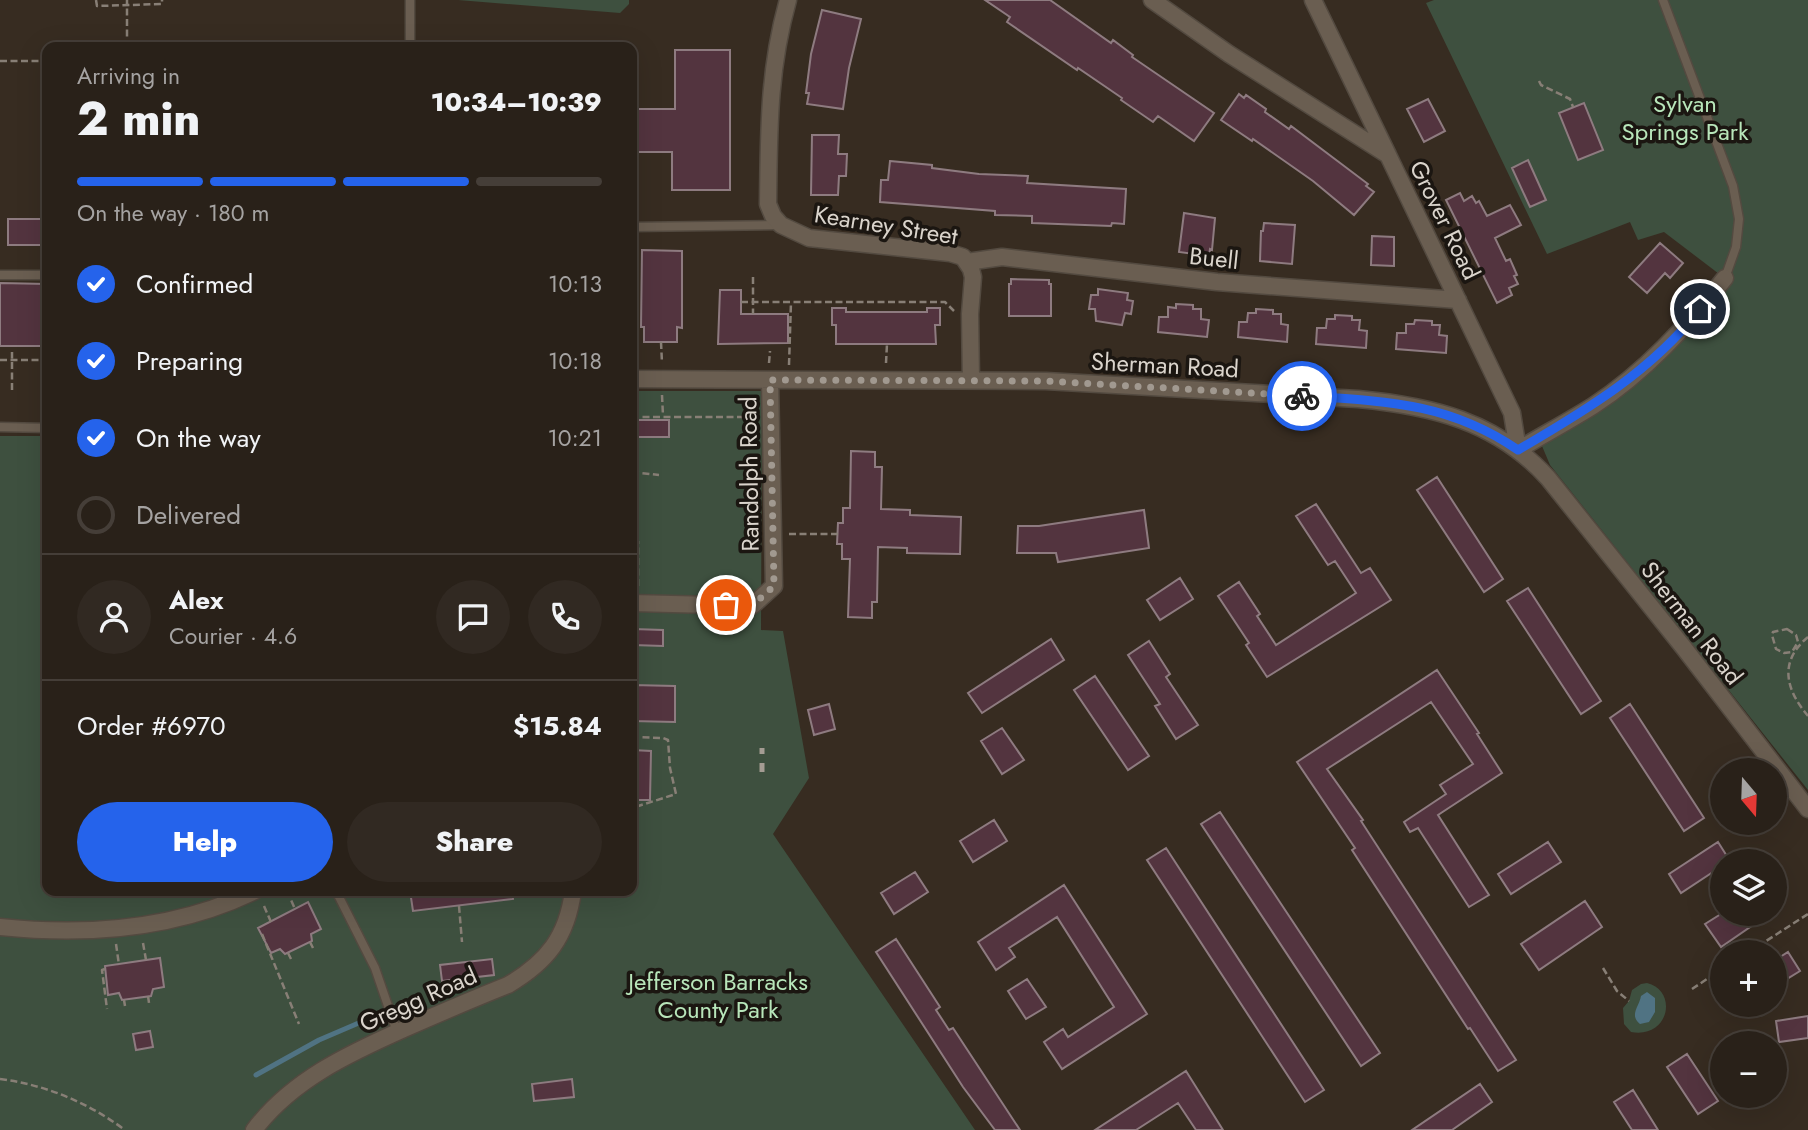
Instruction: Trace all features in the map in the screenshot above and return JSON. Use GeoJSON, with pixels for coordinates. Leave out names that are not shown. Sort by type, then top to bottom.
{"type":"FeatureCollection","features":[{"type":"Feature","properties":{"kind":"street"},"geometry":{"type":"LineString","coordinates":[[781,225],[768,204],[769,120],[776,42],[788,0]]}},
{"type":"Feature","properties":{"kind":"street","name":"Grover Road"},"geometry":{"type":"LineString","coordinates":[[1152,0],[1229,54],[1388,155],[1512,413],[1518,450]]}},
{"type":"Feature","properties":{"kind":"street"},"geometry":{"type":"LineString","coordinates":[[1313,0],[1388,155]]}},
{"type":"Feature","properties":{"kind":"street","name":"Kearney Street"},"geometry":{"type":"LineString","coordinates":[[781,225],[809,238],[950,253],[963,257],[967,262]]}},
{"type":"Feature","properties":{"kind":"street","name":"Buell"},"geometry":{"type":"LineString","coordinates":[[967,262],[1002,257],[1217,282],[1458,300]]}},
{"type":"Feature","properties":{"kind":"street"},"geometry":{"type":"LineString","coordinates":[[967,262],[973,277],[970,314],[971,380]]}},
{"type":"Feature","properties":{"kind":"street"},"geometry":{"type":"LineString","coordinates":[[1518,450],[1595,405],[1650,361],[1688,324],[1724,278]]}},
{"type":"Feature","properties":{"kind":"street","name":"Sherman Road"},"geometry":{"type":"LineString","coordinates":[[637,379],[770,372],[789,380],[1046,381],[1404,404],[1436,410],[1458,418],[1502,439],[1530,459],[1572,506],[1808,809]]}},
{"type":"Feature","properties":{"kind":"street","name":"Randolph Road"},"geometry":{"type":"LineString","coordinates":[[637,603],[752,606],[774,586],[770,372]]}},
{"type":"Feature","properties":{"kind":"street"},"geometry":{"type":"LineString","coordinates":[[0,927],[93,932],[140,926],[211,909],[243,896]]}},
{"type":"Feature","properties":{"kind":"street","name":"Gregg Road"},"geometry":{"type":"LineString","coordinates":[[254,1130],[276,1103],[314,1074],[397,1032],[508,985],[529,972],[544,959],[556,943],[572,896]]}},
{"type":"Feature","properties":{"kind":"lane"},"geometry":{"type":"LineString","coordinates":[[410,0],[410,42]]}},
{"type":"Feature","properties":{"kind":"lane"},"geometry":{"type":"LineString","coordinates":[[1663,0],[1733,186],[1739,219],[1736,247],[1724,278]]}},
{"type":"Feature","properties":{"kind":"lane","name":"Kearney Street"},"geometry":{"type":"LineString","coordinates":[[637,227],[781,225]]}},
{"type":"Feature","properties":{"kind":"lane"},"geometry":{"type":"LineString","coordinates":[[0,275],[42,275]]}},
{"type":"Feature","properties":{"kind":"lane"},"geometry":{"type":"LineString","coordinates":[[0,428],[42,428]]}},
{"type":"Feature","properties":{"kind":"lane"},"geometry":{"type":"LineString","coordinates":[[339,896],[375,968],[397,1032]]}},
{"type":"Feature","properties":{"kind":"path"},"geometry":{"type":"LineString","coordinates":[[96,0],[97,6],[162,4],[162,0]]}},
{"type":"Feature","properties":{"kind":"path"},"geometry":{"type":"LineString","coordinates":[[127,3],[127,42]]}},
{"type":"Feature","properties":{"kind":"path"},"geometry":{"type":"LineString","coordinates":[[0,61],[42,61]]}},
{"type":"Feature","properties":{"kind":"path"},"geometry":{"type":"LineString","coordinates":[[1539,81],[1541,86],[1570,99],[1573,107]]}},
{"type":"Feature","properties":{"kind":"path"},"geometry":{"type":"LineString","coordinates":[[753,277],[753,314]]}},
{"type":"Feature","properties":{"kind":"path"},"geometry":{"type":"LineString","coordinates":[[741,302],[945,302],[956,313],[970,314]]}},
{"type":"Feature","properties":{"kind":"path"},"geometry":{"type":"LineString","coordinates":[[789,380],[790,302]]}},
{"type":"Feature","properties":{"kind":"path"},"geometry":{"type":"LineString","coordinates":[[886,365],[887,344]]}},
{"type":"Feature","properties":{"kind":"path"},"geometry":{"type":"LineString","coordinates":[[770,351],[770,372]]}},
{"type":"Feature","properties":{"kind":"path"},"geometry":{"type":"LineString","coordinates":[[12,352],[12,390]]}},
{"type":"Feature","properties":{"kind":"path"},"geometry":{"type":"LineString","coordinates":[[0,360],[42,360]]}},
{"type":"Feature","properties":{"kind":"path"},"geometry":{"type":"LineString","coordinates":[[637,417],[771,418]]}},
{"type":"Feature","properties":{"kind":"path"},"geometry":{"type":"LineString","coordinates":[[637,473],[659,475]]}},
{"type":"Feature","properties":{"kind":"path"},"geometry":{"type":"LineString","coordinates":[[773,534],[838,534]]}},
{"type":"Feature","properties":{"kind":"path"},"geometry":{"type":"LineString","coordinates":[[637,578],[638,541]]}},
{"type":"Feature","properties":{"kind":"path"},"geometry":{"type":"LineString","coordinates":[[1808,637],[1796,648],[1788,653],[1780,652],[1774,645],[1773,632],[1787,629],[1794,632],[1798,638],[1796,648],[1788,676],[1790,690],[1808,716]]}},
{"type":"Feature","properties":{"kind":"path"},"geometry":{"type":"LineString","coordinates":[[637,737],[663,737],[668,740],[670,768],[676,794],[637,806]]}},
{"type":"Feature","properties":{"kind":"path"},"geometry":{"type":"LineString","coordinates":[[289,896],[295,909]]}},
{"type":"Feature","properties":{"kind":"path"},"geometry":{"type":"LineString","coordinates":[[459,906],[462,942]]}},
{"type":"Feature","properties":{"kind":"path"},"geometry":{"type":"LineString","coordinates":[[1768,940],[1808,914]]}},
{"type":"Feature","properties":{"kind":"path"},"geometry":{"type":"LineString","coordinates":[[269,917],[271,922]]}},
{"type":"Feature","properties":{"kind":"path"},"geometry":{"type":"LineString","coordinates":[[262,934],[299,1024]]}},
{"type":"Feature","properties":{"kind":"path"},"geometry":{"type":"LineString","coordinates":[[310,942],[313,948]]}},
{"type":"Feature","properties":{"kind":"path"},"geometry":{"type":"LineString","coordinates":[[288,953],[291,959]]}},
{"type":"Feature","properties":{"kind":"path"},"geometry":{"type":"LineString","coordinates":[[1603,968],[1617,990],[1629,1001]]}},
{"type":"Feature","properties":{"kind":"path"},"geometry":{"type":"LineString","coordinates":[[105,969],[102,970],[107,1009]]}},
{"type":"Feature","properties":{"kind":"path"},"geometry":{"type":"LineString","coordinates":[[1692,989],[1710,977]]}},
{"type":"Feature","properties":{"kind":"path"},"geometry":{"type":"LineString","coordinates":[[148,996],[149,1003]]}},
{"type":"Feature","properties":{"kind":"path"},"geometry":{"type":"LineString","coordinates":[[124,1000],[125,1006]]}},
{"type":"Feature","properties":{"kind":"path"},"geometry":{"type":"LineString","coordinates":[[0,1079],[65,1095],[107,1117],[125,1130]]}},
{"type":"Feature","properties":{"kind":"green space"},"geometry":{"type":"Polygon","coordinates":[[[458,0],[629,0],[629,4],[620,13],[458,0]]]}},
{"type":"Feature","properties":{"kind":"green space","name":"Sylvan Springs Park"},"geometry":{"type":"Polygon","coordinates":[[[1434,0],[1808,0],[1808,790],[1787,764],[1787,758],[1783,758],[1550,465],[1542,446],[1546,438],[1568,429],[1727,280],[1664,232],[1638,240],[1630,222],[1547,254],[1426,3],[1434,0]]]}},
{"type":"Feature","properties":{"kind":"green space","name":"Jefferson Barracks County Park"},"geometry":{"type":"Polygon","coordinates":[[[637,391],[762,391],[761,630],[783,631],[809,778],[773,834],[975,1130],[0,1130],[0,436],[42,436],[42,896],[637,896],[637,391]]]}},
{"type":"Feature","properties":{"kind":"green space"},"geometry":{"type":"Polygon","coordinates":[[[1647,983],[1657,987],[1663,995],[1665,1013],[1654,1028],[1644,1032],[1631,1032],[1624,1024],[1623,1008],[1629,1001],[1632,990],[1647,983]]]}},
{"type":"Feature","properties":{"kind":"water"},"geometry":{"type":"Polygon","coordinates":[[[1647,992],[1655,998],[1655,1012],[1649,1022],[1640,1024],[1635,1017],[1636,1011],[1641,996],[1647,992]]]}},
{"type":"Feature","properties":{"kind":"building"},"geometry":{"type":"Polygon","coordinates":[[[985,0],[1050,0],[1111,43],[1113,40],[1133,55],[1132,57],[1214,113],[1194,141],[1158,116],[1153,122],[1121,100],[1122,98],[1007,22],[1010,17],[985,0]]]}},
{"type":"Feature","properties":{"kind":"building"},"geometry":{"type":"Polygon","coordinates":[[[822,10],[861,19],[849,68],[843,109],[807,104],[811,54],[822,10]]]}},
{"type":"Feature","properties":{"kind":"building"},"geometry":{"type":"Polygon","coordinates":[[[675,50],[730,50],[730,190],[672,190],[672,152],[637,152],[637,109],[675,109],[675,50]]]}},
{"type":"Feature","properties":{"kind":"building"},"geometry":{"type":"Polygon","coordinates":[[[1239,94],[1244,98],[1246,95],[1266,109],[1265,112],[1289,129],[1291,126],[1368,184],[1366,186],[1374,192],[1354,215],[1313,181],[1221,120],[1239,94]]]}},
{"type":"Feature","properties":{"kind":"building"},"geometry":{"type":"Polygon","coordinates":[[[1428,99],[1445,131],[1424,142],[1407,109],[1428,99]]]}},
{"type":"Feature","properties":{"kind":"building"},"geometry":{"type":"Polygon","coordinates":[[[1584,103],[1603,150],[1578,160],[1559,113],[1584,103]]]}},
{"type":"Feature","properties":{"kind":"building"},"geometry":{"type":"Polygon","coordinates":[[[812,135],[839,135],[838,154],[847,154],[846,176],[839,176],[838,195],[811,195],[812,135]]]}},
{"type":"Feature","properties":{"kind":"building"},"geometry":{"type":"Polygon","coordinates":[[[1528,160],[1546,200],[1530,207],[1512,168],[1528,160]]]}},
{"type":"Feature","properties":{"kind":"building"},"geometry":{"type":"Polygon","coordinates":[[[890,161],[932,165],[932,168],[979,174],[1028,176],[1027,183],[1126,189],[1124,224],[1112,223],[1111,226],[1032,223],[1032,216],[995,215],[995,211],[880,202],[881,180],[888,180],[890,161]]]}},
{"type":"Feature","properties":{"kind":"building"},"geometry":{"type":"Polygon","coordinates":[[[1460,193],[1464,201],[1472,196],[1476,203],[1479,201],[1487,216],[1510,205],[1521,225],[1495,238],[1506,261],[1510,259],[1518,284],[1509,288],[1512,295],[1497,303],[1446,200],[1460,193]]]}},
{"type":"Feature","properties":{"kind":"building"},"geometry":{"type":"Polygon","coordinates":[[[1184,213],[1215,218],[1209,256],[1179,252],[1184,213]]]}},
{"type":"Feature","properties":{"kind":"building"},"geometry":{"type":"Polygon","coordinates":[[[8,219],[42,219],[42,245],[8,245],[8,219]]]}},
{"type":"Feature","properties":{"kind":"building"},"geometry":{"type":"Polygon","coordinates":[[[1264,223],[1295,225],[1292,264],[1260,261],[1261,231],[1264,223]]]}},
{"type":"Feature","properties":{"kind":"building"},"geometry":{"type":"Polygon","coordinates":[[[1372,236],[1394,237],[1394,266],[1371,265],[1372,236]]]}},
{"type":"Feature","properties":{"kind":"building"},"geometry":{"type":"Polygon","coordinates":[[[1660,243],[1683,263],[1670,278],[1665,273],[1647,293],[1629,277],[1660,243]]]}},
{"type":"Feature","properties":{"kind":"building"},"geometry":{"type":"Polygon","coordinates":[[[642,250],[682,251],[682,328],[677,327],[677,342],[644,342],[644,327],[641,327],[642,250]]]}},
{"type":"Feature","properties":{"kind":"building"},"geometry":{"type":"Polygon","coordinates":[[[1011,279],[1049,280],[1051,316],[1009,316],[1011,279]]]}},
{"type":"Feature","properties":{"kind":"building"},"geometry":{"type":"Polygon","coordinates":[[[0,283],[42,284],[42,346],[0,346],[0,283]]]}},
{"type":"Feature","properties":{"kind":"building"},"geometry":{"type":"Polygon","coordinates":[[[1098,289],[1128,293],[1127,300],[1133,301],[1131,314],[1125,313],[1122,325],[1096,321],[1095,309],[1089,309],[1091,295],[1098,295],[1098,289]]]}},
{"type":"Feature","properties":{"kind":"building"},"geometry":{"type":"Polygon","coordinates":[[[720,290],[741,290],[741,314],[788,314],[788,343],[718,344],[720,290]]]}},
{"type":"Feature","properties":{"kind":"building"},"geometry":{"type":"Polygon","coordinates":[[[1176,304],[1193,305],[1193,309],[1201,309],[1201,319],[1209,320],[1207,337],[1158,332],[1159,317],[1168,317],[1168,307],[1176,308],[1176,304]]]}},
{"type":"Feature","properties":{"kind":"building"},"geometry":{"type":"Polygon","coordinates":[[[832,308],[846,308],[846,312],[927,312],[927,308],[940,308],[940,325],[935,325],[936,344],[836,344],[832,308]]]}},
{"type":"Feature","properties":{"kind":"building"},"geometry":{"type":"Polygon","coordinates":[[[1256,309],[1273,310],[1273,314],[1281,314],[1281,324],[1288,325],[1287,342],[1238,337],[1239,322],[1247,322],[1248,313],[1256,313],[1256,309]]]}},
{"type":"Feature","properties":{"kind":"building"},"geometry":{"type":"Polygon","coordinates":[[[1335,315],[1352,316],[1352,320],[1360,320],[1359,330],[1367,331],[1366,348],[1316,344],[1317,328],[1326,328],[1327,319],[1335,319],[1335,315]]]}},
{"type":"Feature","properties":{"kind":"building"},"geometry":{"type":"Polygon","coordinates":[[[1415,320],[1432,321],[1432,325],[1440,325],[1439,335],[1447,336],[1446,353],[1396,349],[1397,333],[1406,333],[1406,324],[1414,324],[1415,320]]]}},
{"type":"Feature","properties":{"kind":"building"},"geometry":{"type":"Polygon","coordinates":[[[637,420],[669,420],[669,437],[637,437],[637,420]]]}},
{"type":"Feature","properties":{"kind":"building"},"geometry":{"type":"Polygon","coordinates":[[[851,451],[875,452],[875,467],[882,467],[881,509],[910,510],[910,515],[961,517],[960,554],[907,553],[907,548],[878,547],[877,602],[872,602],[872,618],[848,617],[850,559],[842,559],[842,544],[837,544],[838,523],[843,523],[843,508],[850,508],[851,451]]]}},
{"type":"Feature","properties":{"kind":"building"},"geometry":{"type":"Polygon","coordinates":[[[1437,477],[1503,579],[1484,592],[1417,490],[1437,477]]]}},
{"type":"Feature","properties":{"kind":"building"},"geometry":{"type":"Polygon","coordinates":[[[1316,504],[1361,573],[1370,568],[1391,600],[1267,677],[1246,645],[1249,643],[1218,596],[1239,582],[1276,645],[1356,593],[1335,561],[1328,565],[1296,516],[1316,504]]]}},
{"type":"Feature","properties":{"kind":"building"},"geometry":{"type":"Polygon","coordinates":[[[1144,510],[1149,548],[1058,562],[1056,553],[1017,553],[1018,526],[1039,526],[1144,510]]]}},
{"type":"Feature","properties":{"kind":"building"},"geometry":{"type":"Polygon","coordinates":[[[1180,578],[1193,599],[1160,620],[1147,600],[1180,578]]]}},
{"type":"Feature","properties":{"kind":"building"},"geometry":{"type":"Polygon","coordinates":[[[1528,588],[1601,701],[1581,714],[1507,601],[1528,588]]]}},
{"type":"Feature","properties":{"kind":"building"},"geometry":{"type":"Polygon","coordinates":[[[637,629],[663,630],[663,646],[637,645],[637,629]]]}},
{"type":"Feature","properties":{"kind":"building"},"geometry":{"type":"Polygon","coordinates":[[[1051,639],[1064,660],[982,713],[968,693],[1051,639]]]}},
{"type":"Feature","properties":{"kind":"building"},"geometry":{"type":"Polygon","coordinates":[[[1149,641],[1170,674],[1166,677],[1198,725],[1176,739],[1155,706],[1160,704],[1128,655],[1149,641]]]}},
{"type":"Feature","properties":{"kind":"building"},"geometry":{"type":"Polygon","coordinates":[[[1437,670],[1502,773],[1438,815],[1489,895],[1469,907],[1418,828],[1410,832],[1404,822],[1446,794],[1440,785],[1473,764],[1431,702],[1327,769],[1363,820],[1361,821],[1516,1060],[1498,1071],[1470,1028],[1468,1029],[1352,850],[1355,848],[1297,762],[1437,670]]]}},
{"type":"Feature","properties":{"kind":"building"},"geometry":{"type":"Polygon","coordinates":[[[1095,676],[1149,756],[1128,770],[1074,690],[1095,676]]]}},
{"type":"Feature","properties":{"kind":"building"},"geometry":{"type":"Polygon","coordinates":[[[637,685],[675,686],[675,722],[637,721],[637,685]]]}},
{"type":"Feature","properties":{"kind":"building"},"geometry":{"type":"Polygon","coordinates":[[[829,704],[835,729],[814,735],[808,710],[829,704]]]}},
{"type":"Feature","properties":{"kind":"building"},"geometry":{"type":"Polygon","coordinates":[[[1630,704],[1704,818],[1684,831],[1610,718],[1630,704]]]}},
{"type":"Feature","properties":{"kind":"building"},"geometry":{"type":"Polygon","coordinates":[[[1002,728],[1024,760],[1002,774],[981,741],[1002,728]]]}},
{"type":"Feature","properties":{"kind":"building"},"geometry":{"type":"Polygon","coordinates":[[[637,750],[651,751],[650,800],[637,800],[637,750]]]}},
{"type":"Feature","properties":{"kind":"building"},"geometry":{"type":"Polygon","coordinates":[[[1220,812],[1380,1053],[1361,1066],[1201,824],[1220,812]]]}},
{"type":"Feature","properties":{"kind":"building"},"geometry":{"type":"Polygon","coordinates":[[[994,820],[1007,841],[973,862],[960,841],[994,820]]]}},
{"type":"Feature","properties":{"kind":"building"},"geometry":{"type":"Polygon","coordinates":[[[1548,842],[1561,862],[1511,894],[1498,874],[1548,842]]]}},
{"type":"Feature","properties":{"kind":"building"},"geometry":{"type":"Polygon","coordinates":[[[1718,842],[1722,849],[1710,849],[1710,874],[1681,893],[1669,874],[1718,842]]]}},
{"type":"Feature","properties":{"kind":"building"},"geometry":{"type":"Polygon","coordinates":[[[1166,848],[1324,1090],[1305,1102],[1147,860],[1166,848]]]}},
{"type":"Feature","properties":{"kind":"building"},"geometry":{"type":"Polygon","coordinates":[[[915,872],[928,892],[894,914],[881,893],[915,872]]]}},
{"type":"Feature","properties":{"kind":"building"},"geometry":{"type":"Polygon","coordinates":[[[1064,885],[1147,1014],[1062,1069],[1044,1042],[1063,1029],[1068,1037],[1114,1007],[1057,917],[1009,948],[1015,957],[996,970],[978,942],[1064,885]]]}},
{"type":"Feature","properties":{"kind":"building"},"geometry":{"type":"Polygon","coordinates":[[[411,896],[513,896],[513,899],[413,911],[411,896]]]}},
{"type":"Feature","properties":{"kind":"building"},"geometry":{"type":"Polygon","coordinates":[[[1585,901],[1602,927],[1539,970],[1521,944],[1585,901]]]}},
{"type":"Feature","properties":{"kind":"building"},"geometry":{"type":"Polygon","coordinates":[[[308,902],[321,929],[311,934],[312,941],[285,954],[280,949],[271,953],[258,928],[308,902]]]}},
{"type":"Feature","properties":{"kind":"building"},"geometry":{"type":"Polygon","coordinates":[[[1710,921],[1710,926],[1752,926],[1731,940],[1716,940],[1705,924],[1710,921]]]}},
{"type":"Feature","properties":{"kind":"building"},"geometry":{"type":"Polygon","coordinates":[[[896,939],[940,1007],[936,1010],[949,1030],[953,1028],[1020,1130],[995,1130],[963,1087],[876,952],[896,939]]]}},
{"type":"Feature","properties":{"kind":"building"},"geometry":{"type":"Polygon","coordinates":[[[1787,953],[1800,971],[1787,979],[1787,953]]]}},
{"type":"Feature","properties":{"kind":"building"},"geometry":{"type":"Polygon","coordinates":[[[160,958],[164,987],[153,989],[151,996],[122,1000],[119,993],[108,995],[105,966],[160,958]]]}},
{"type":"Feature","properties":{"kind":"building"},"geometry":{"type":"Polygon","coordinates":[[[492,959],[494,975],[442,981],[440,965],[492,959]]]}},
{"type":"Feature","properties":{"kind":"building"},"geometry":{"type":"Polygon","coordinates":[[[1027,979],[1046,1007],[1026,1019],[1008,991],[1027,979]]]}},
{"type":"Feature","properties":{"kind":"building"},"geometry":{"type":"Polygon","coordinates":[[[1808,1016],[1808,1038],[1787,1041],[1787,1031],[1777,1031],[1776,1021],[1808,1016]]]}},
{"type":"Feature","properties":{"kind":"building"},"geometry":{"type":"Polygon","coordinates":[[[150,1031],[153,1047],[136,1050],[133,1034],[150,1031]]]}},
{"type":"Feature","properties":{"kind":"building"},"geometry":{"type":"Polygon","coordinates":[[[1687,1054],[1710,1089],[1710,1106],[1698,1114],[1667,1067],[1687,1054]]]}},
{"type":"Feature","properties":{"kind":"building"},"geometry":{"type":"Polygon","coordinates":[[[1186,1071],[1223,1130],[1196,1130],[1178,1103],[1136,1130],[1095,1130],[1186,1071]]]}},
{"type":"Feature","properties":{"kind":"building"},"geometry":{"type":"Polygon","coordinates":[[[572,1079],[574,1097],[534,1101],[532,1084],[572,1079]]]}},
{"type":"Feature","properties":{"kind":"building"},"geometry":{"type":"Polygon","coordinates":[[[1480,1084],[1492,1102],[1452,1130],[1412,1130],[1480,1084]]]}},
{"type":"Feature","properties":{"kind":"building"},"geometry":{"type":"Polygon","coordinates":[[[1633,1090],[1658,1130],[1632,1130],[1614,1102],[1633,1090]]]}},
{"type":"Feature","properties":{"kind":"waterway"},"geometry":{"type":"LineString","coordinates":[[256,1075],[319,1040],[368,1019]]}},
{"type":"Feature","properties":{"kind":"railway"},"geometry":{"type":"LineString","coordinates":[[762,748],[762,772]]}},
{"type":"Feature","properties":{"kind":"way so far"},"geometry":{"type":"LineString","coordinates":[[726,605],[752,606],[774,586],[770,380],[1046,381],[1302,396]]}},
{"type":"Feature","properties":{"kind":"route"},"geometry":{"type":"LineString","coordinates":[[1302,396],[1358,399],[1436,410],[1502,439],[1518,450],[1595,405],[1650,361],[1700,309]]}}]}
